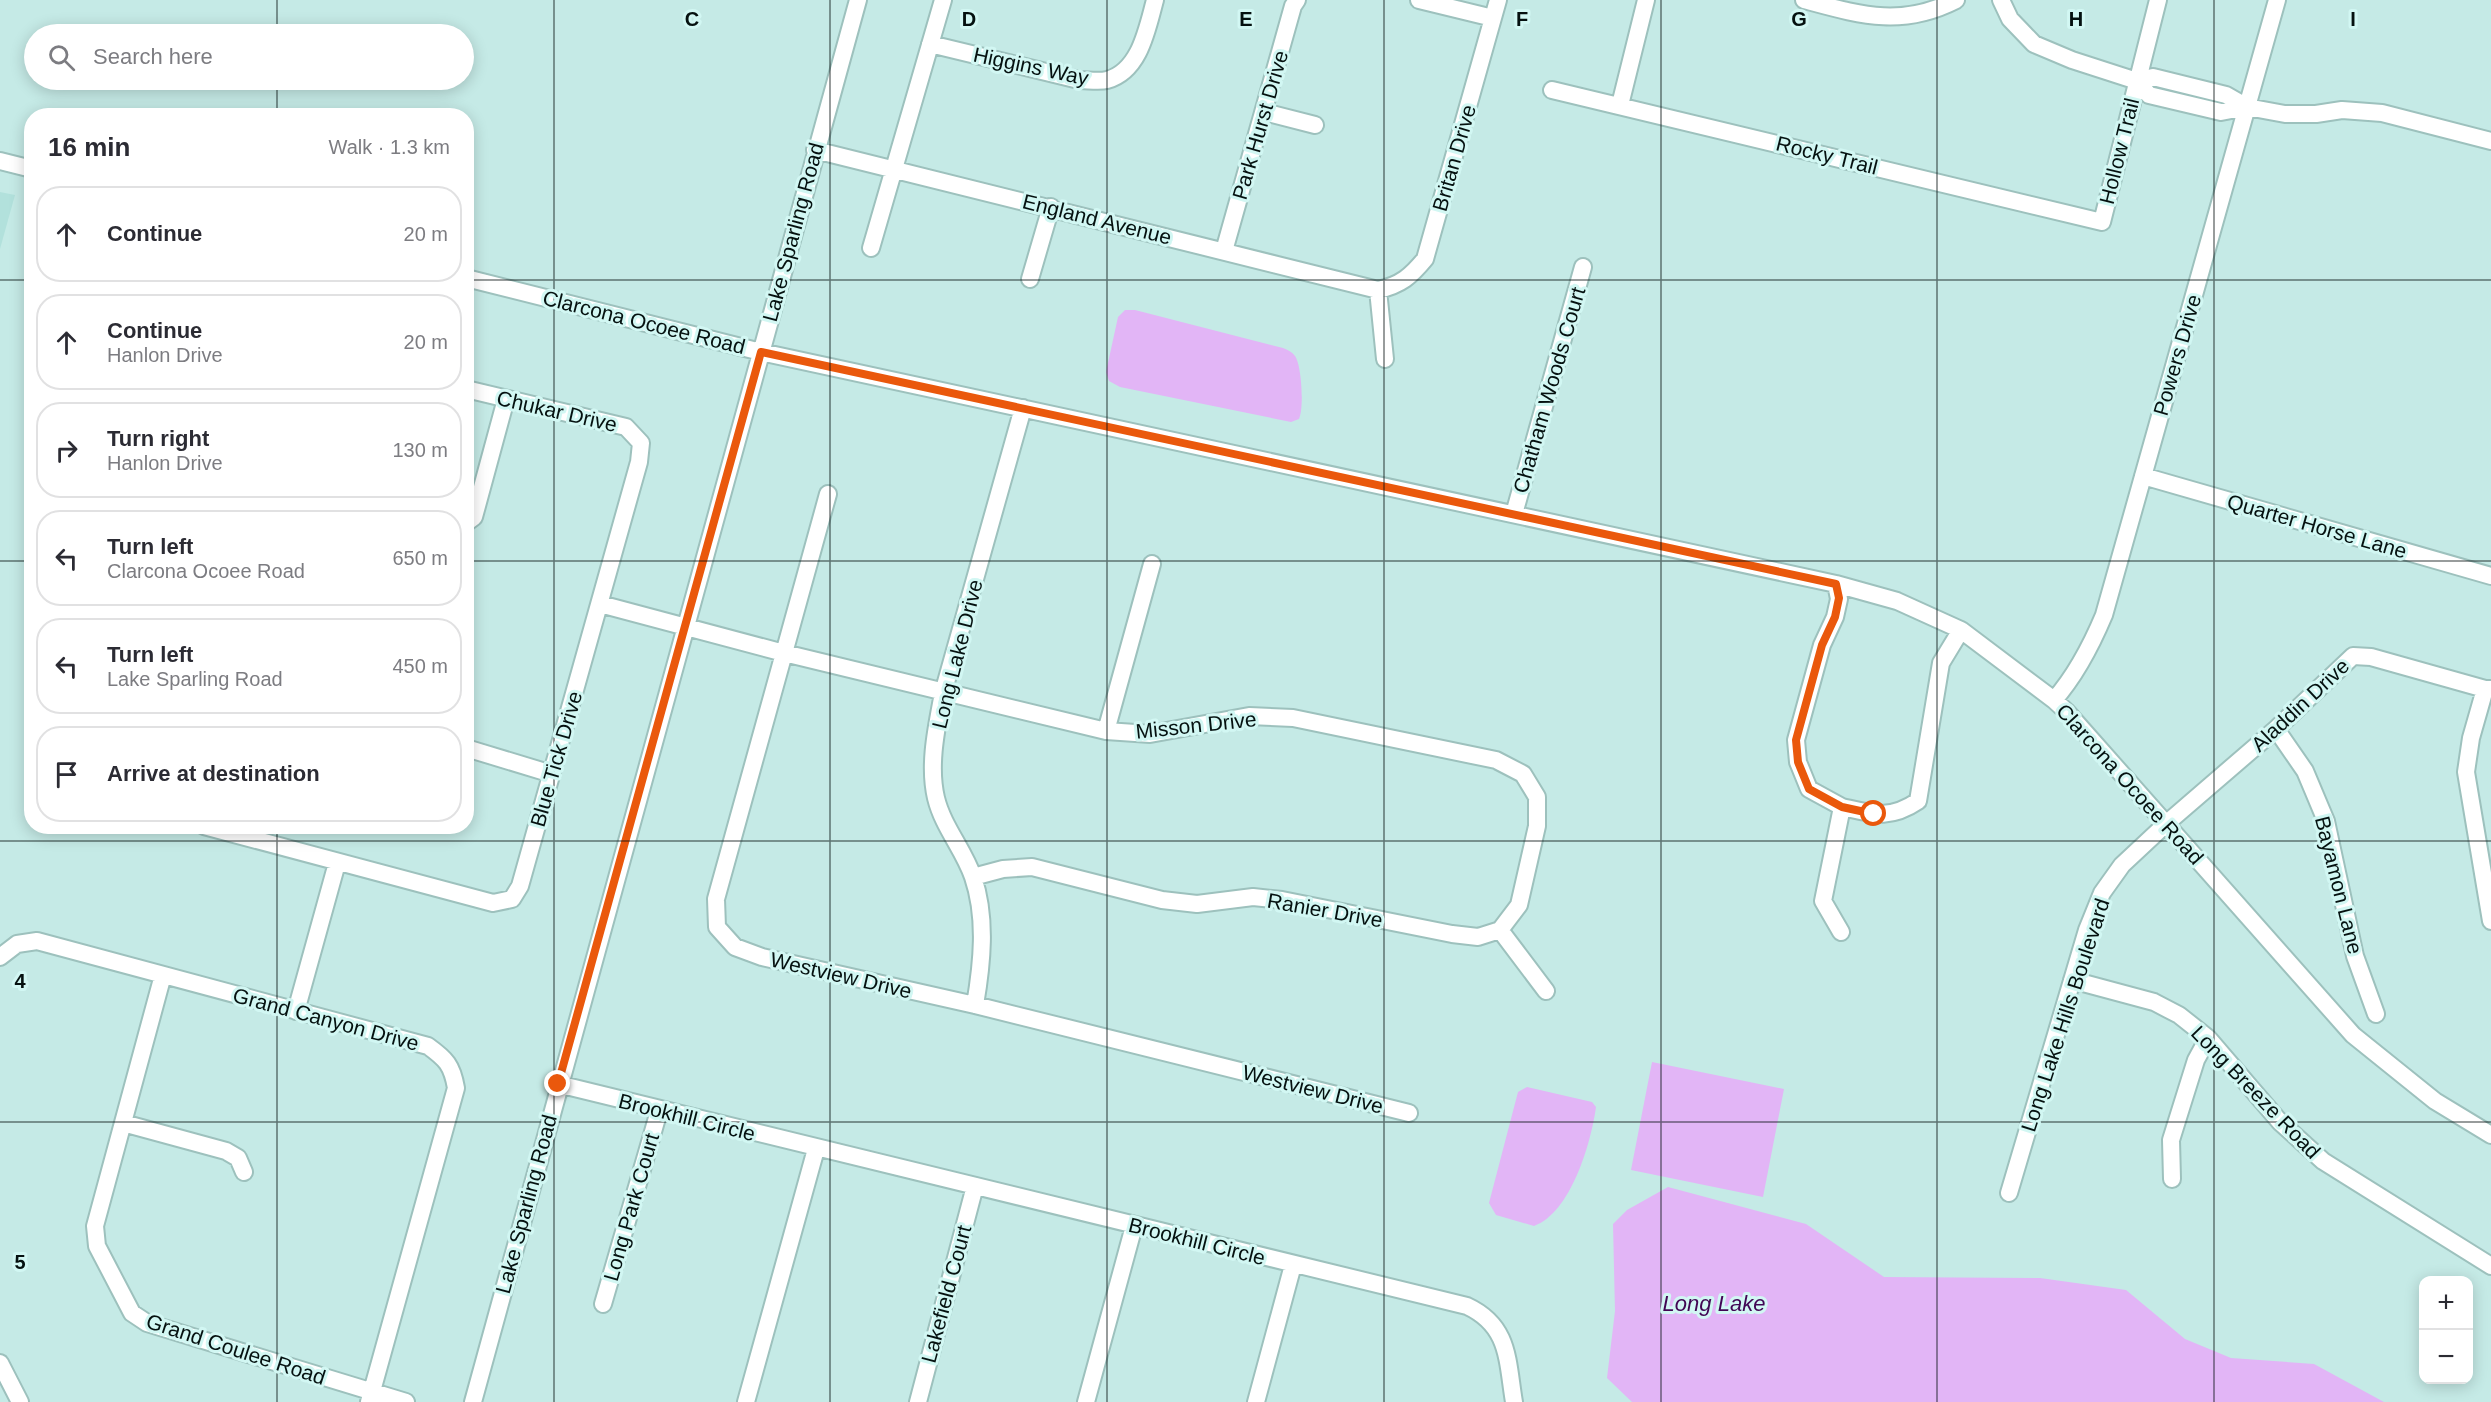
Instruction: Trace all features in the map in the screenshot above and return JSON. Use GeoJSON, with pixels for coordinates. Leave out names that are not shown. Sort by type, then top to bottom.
{"type":"FeatureCollection","features":[{"type":"Feature","properties":{"kind":"street","name":"Lake Sparling Road"},"geometry":{"type":"LineString","coordinates":[[473,1402],[558,1084],[858,0]]}},
{"type":"Feature","properties":{"kind":"street"},"geometry":{"type":"LineString","coordinates":[[871,248],[942,0]]}},
{"type":"Feature","properties":{"kind":"street","name":"Higgins Way"},"geometry":{"type":"LineString","coordinates":[[930,44],[1079,80],[1105,81],[1123,74],[1134,59],[1146,35],[1155,0]]}},
{"type":"Feature","properties":{"kind":"street","name":"Park Hurst Drive"},"geometry":{"type":"LineString","coordinates":[[1224,251],[1293,6],[1297,0]]}},
{"type":"Feature","properties":{"kind":"street"},"geometry":{"type":"LineString","coordinates":[[1419,0],[1493,18]]}},
{"type":"Feature","properties":{"kind":"street","name":"Britan Drive"},"geometry":{"type":"LineString","coordinates":[[1378,290],[1394,287],[1409,278],[1425,259],[1498,0]]}},
{"type":"Feature","properties":{"kind":"street"},"geometry":{"type":"LineString","coordinates":[[1620,105],[1646,0]]}},
{"type":"Feature","properties":{"kind":"street"},"geometry":{"type":"LineString","coordinates":[[1804,0],[1863,15],[1906,17],[1942,7],[1956,0]]}},
{"type":"Feature","properties":{"kind":"street"},"geometry":{"type":"LineString","coordinates":[[2001,0],[2010,19],[2034,44],[2072,60],[2137,81],[2149,95],[2221,112],[2247,107],[2285,114],[2316,114],[2342,110],[2382,113],[2491,141]]}},
{"type":"Feature","properties":{"kind":"street","name":"Hollow Trail"},"geometry":{"type":"LineString","coordinates":[[2102,222],[2157,0]]}},
{"type":"Feature","properties":{"kind":"street","name":"Powers Drive"},"geometry":{"type":"LineString","coordinates":[[2054,700],[2069,684],[2091,645],[2104,615],[2277,0]]}},
{"type":"Feature","properties":{"kind":"street","name":"Rocky Trail"},"geometry":{"type":"LineString","coordinates":[[1552,90],[2102,222]]}},
{"type":"Feature","properties":{"kind":"street"},"geometry":{"type":"LineString","coordinates":[[1264,112],[1315,125]]}},
{"type":"Feature","properties":{"kind":"street","name":"England Avenue"},"geometry":{"type":"LineString","coordinates":[[815,150],[1378,290]]}},
{"type":"Feature","properties":{"kind":"street"},"geometry":{"type":"LineString","coordinates":[[0,161],[24,167]]}},
{"type":"Feature","properties":{"kind":"street"},"geometry":{"type":"LineString","coordinates":[[1030,279],[1051,207]]}},
{"type":"Feature","properties":{"kind":"street","name":"Chatham Woods Court"},"geometry":{"type":"LineString","coordinates":[[1514,514],[1583,267]]}},
{"type":"Feature","properties":{"kind":"street","name":"Clarcona Ocoee Road"},"geometry":{"type":"LineString","coordinates":[[474,280],[761,352],[1836,584],[1897,601],[1961,630],[2054,700],[2353,1035],[2434,1101],[2491,1135]]}},
{"type":"Feature","properties":{"kind":"street"},"geometry":{"type":"LineString","coordinates":[[1378,290],[1385,359]]}},
{"type":"Feature","properties":{"kind":"street","name":"Chukar Drive"},"geometry":{"type":"LineString","coordinates":[[474,391],[626,427],[641,443]]}},
{"type":"Feature","properties":{"kind":"street"},"geometry":{"type":"LineString","coordinates":[[474,517],[506,399]]}},
{"type":"Feature","properties":{"kind":"street","name":"Long Lake Drive"},"geometry":{"type":"LineString","coordinates":[[975,1005],[982,963],[981,920],[973,877],[947,828],[936,797],[933,769],[936,730],[943,693],[1023,408]]}},
{"type":"Feature","properties":{"kind":"street","name":"Blue Tick Drive"},"geometry":{"type":"LineString","coordinates":[[337,863],[493,903],[512,898],[520,886],[552,774],[639,462],[641,443]]}},
{"type":"Feature","properties":{"kind":"street","name":"Quarter Horse Lane"},"geometry":{"type":"LineString","coordinates":[[2143,476],[2491,576]]}},
{"type":"Feature","properties":{"kind":"street","name":"Westview Drive"},"geometry":{"type":"LineString","coordinates":[[828,494],[716,898],[717,927],[735,946],[762,957],[975,1005],[1409,1113]]}},
{"type":"Feature","properties":{"kind":"street"},"geometry":{"type":"LineString","coordinates":[[1106,731],[1152,564]]}},
{"type":"Feature","properties":{"kind":"street"},"geometry":{"type":"LineString","coordinates":[[1836,584],[1839,598],[1835,617],[1822,645],[1796,740],[1798,762],[1809,789],[1842,807],[1874,814],[1902,812],[1918,801],[1941,663],[1961,630]]}},
{"type":"Feature","properties":{"kind":"street","name":"Misson Drive"},"geometry":{"type":"LineString","coordinates":[[600,604],[943,693],[1106,731],[1150,734],[1249,716],[1293,718],[1496,760],[1523,774],[1537,797],[1538,826],[1519,905],[1500,930]]}},
{"type":"Feature","properties":{"kind":"street","name":"Aladdin Drive"},"geometry":{"type":"LineString","coordinates":[[2167,824],[2276,729],[2353,656],[2370,657],[2488,689]]}},
{"type":"Feature","properties":{"kind":"street"},"geometry":{"type":"LineString","coordinates":[[2488,689],[2470,738],[2466,772],[2483,824],[2491,921]]}},
{"type":"Feature","properties":{"kind":"street","name":"Bayamon Lane"},"geometry":{"type":"LineString","coordinates":[[2276,729],[2305,771],[2326,821],[2355,956],[2376,1014]]}},
{"type":"Feature","properties":{"kind":"street"},"geometry":{"type":"LineString","coordinates":[[474,750],[552,774]]}},
{"type":"Feature","properties":{"kind":"street"},"geometry":{"type":"LineString","coordinates":[[1841,933],[1823,902],[1842,807]]}},
{"type":"Feature","properties":{"kind":"street","name":"Long Lake Hills Boulevard"},"geometry":{"type":"LineString","coordinates":[[2009,1193],[2087,930],[2102,893],[2122,865],[2167,824]]}},
{"type":"Feature","properties":{"kind":"street"},"geometry":{"type":"LineString","coordinates":[[233,834],[337,863],[296,1011]]}},
{"type":"Feature","properties":{"kind":"street","name":"Ranier Drive"},"geometry":{"type":"LineString","coordinates":[[973,877],[1003,870],[1032,867],[1162,900],[1197,904],[1253,897],[1282,900],[1452,934],[1478,937],[1500,930]]}},
{"type":"Feature","properties":{"kind":"street"},"geometry":{"type":"LineString","coordinates":[[1500,930],[1546,992]]}},
{"type":"Feature","properties":{"kind":"street","name":"Grand Canyon Drive"},"geometry":{"type":"LineString","coordinates":[[0,957],[17,944],[37,941],[428,1046],[452,1069],[456,1088],[370,1397]]}},
{"type":"Feature","properties":{"kind":"street","name":"Grand Coulee Road"},"geometry":{"type":"LineString","coordinates":[[162,975],[95,1226],[97,1246],[132,1313],[147,1323],[370,1397],[406,1402]]}},
{"type":"Feature","properties":{"kind":"street","name":"Long Breeze Road"},"geometry":{"type":"LineString","coordinates":[[2072,980],[2154,1002],[2179,1015],[2208,1038],[2280,1122],[2323,1161],[2491,1266]]}},
{"type":"Feature","properties":{"kind":"street"},"geometry":{"type":"LineString","coordinates":[[2172,1179],[2171,1140],[2196,1059],[2208,1038]]}},
{"type":"Feature","properties":{"kind":"street","name":"Brookhill Circle"},"geometry":{"type":"LineString","coordinates":[[558,1084],[659,1111],[1467,1306],[1483,1314],[1498,1329],[1504,1347],[1514,1402]]}},
{"type":"Feature","properties":{"kind":"street","name":"Long Park Court"},"geometry":{"type":"LineString","coordinates":[[603,1304],[659,1111]]}},
{"type":"Feature","properties":{"kind":"street"},"geometry":{"type":"LineString","coordinates":[[123,1123],[226,1151],[238,1158],[244,1172]]}},
{"type":"Feature","properties":{"kind":"street"},"geometry":{"type":"LineString","coordinates":[[746,1402],[816,1149]]}},
{"type":"Feature","properties":{"kind":"street","name":"Lakefield Court"},"geometry":{"type":"LineString","coordinates":[[918,1402],[975,1186]]}},
{"type":"Feature","properties":{"kind":"street"},"geometry":{"type":"LineString","coordinates":[[1086,1402],[1134,1226]]}},
{"type":"Feature","properties":{"kind":"street"},"geometry":{"type":"LineString","coordinates":[[1256,1402],[1293,1265]]}},
{"type":"Feature","properties":{"kind":"street"},"geometry":{"type":"LineString","coordinates":[[0,1364],[20,1402]]}},
{"type":"Feature","properties":{"kind":"shaded area"},"geometry":{"type":"Polygon","coordinates":[[[0,192],[15,195],[0,249],[0,192]]]}},
{"type":"Feature","properties":{"kind":"water"},"geometry":{"type":"Polygon","coordinates":[[[1125,310],[1135,310],[1290,351],[1295,356],[1301,378],[1302,397],[1299,419],[1291,422],[1120,387],[1109,381],[1106,372],[1118,317],[1125,310]]]}},
{"type":"Feature","properties":{"kind":"water"},"geometry":{"type":"Polygon","coordinates":[[[1652,1062],[1784,1089],[1763,1197],[1631,1170],[1652,1062]]]}},
{"type":"Feature","properties":{"kind":"water"},"geometry":{"type":"Polygon","coordinates":[[[1527,1087],[1592,1102],[1596,1107],[1584,1157],[1569,1192],[1547,1219],[1534,1226],[1496,1215],[1489,1203],[1518,1092],[1527,1087]]]}},
{"type":"Feature","properties":{"kind":"water","name":"Long Lake"},"geometry":{"type":"Polygon","coordinates":[[[1668,1187],[1806,1224],[1884,1277],[2040,1278],[2126,1290],[2185,1339],[2231,1358],[2314,1364],[2384,1402],[1632,1402],[1607,1378],[1615,1311],[1613,1224],[1627,1210],[1668,1187]]]}},
{"type":"Feature","properties":{"kind":"route"},"geometry":{"type":"LineString","coordinates":[[558,1084],[582,1005],[761,352],[1836,584],[1839,598],[1835,617],[1822,645],[1796,740],[1798,762],[1809,789],[1842,807],[1874,814]]}}]}
